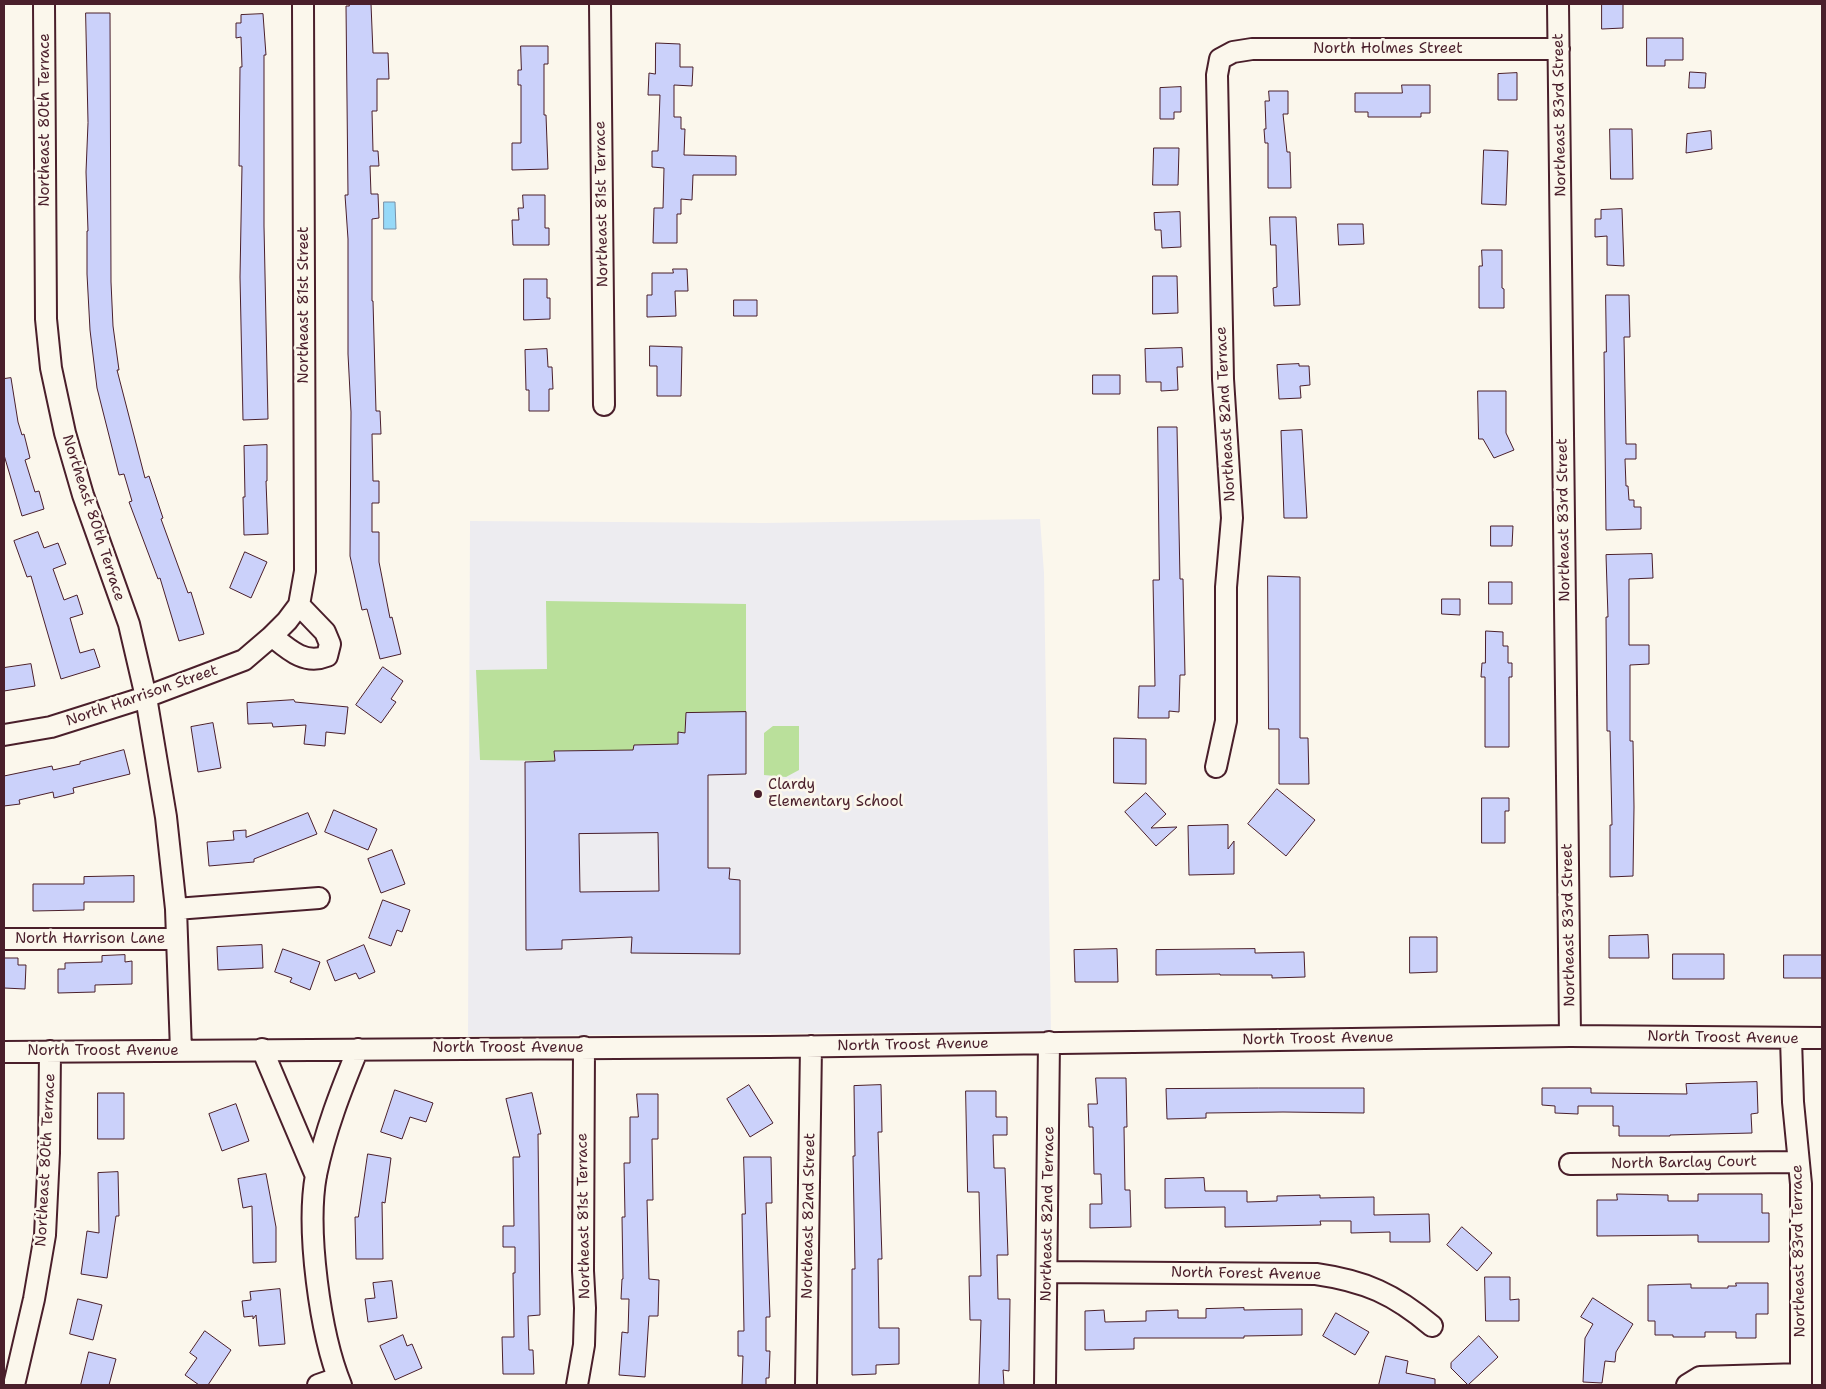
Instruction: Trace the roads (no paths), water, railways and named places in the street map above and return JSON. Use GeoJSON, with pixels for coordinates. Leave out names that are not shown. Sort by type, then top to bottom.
{"type":"FeatureCollection","features":[{"type":"Feature","properties":{"kind":"street","name":"Northeast 80th Terrace"},"geometry":{"type":"LineString","coordinates":[[44,4],[46,319],[51,368],[64,433],[83,495],[129,624],[146,697],[166,817],[176,909],[181,1050]]}},
{"type":"Feature","properties":{"kind":"street","name":"Northeast 81st Street"},"geometry":{"type":"LineString","coordinates":[[272,636],[288,621],[299,605],[305,570],[303,4]]}},
{"type":"Feature","properties":{"kind":"street","name":"Northeast 81st Terrace"},"geometry":{"type":"LineString","coordinates":[[600,4],[604,405]]}},
{"type":"Feature","properties":{"kind":"street","name":"Northeast 83rd Street"},"geometry":{"type":"LineString","coordinates":[[1558,4],[1570,1036]]}},
{"type":"Feature","properties":{"kind":"street","name":"North Holmes Street"},"geometry":{"type":"LineString","coordinates":[[1220,59],[1233,52],[1252,48],[1559,50]]}},
{"type":"Feature","properties":{"kind":"street","name":"Northeast 82nd Terrace"},"geometry":{"type":"LineString","coordinates":[[1216,767],[1226,721],[1226,587],[1232,518],[1223,379],[1218,75],[1220,59]]}},
{"type":"Feature","properties":{"kind":"street"},"geometry":{"type":"LineString","coordinates":[[272,636],[293,654],[319,659],[327,656],[330,644],[325,632],[299,605]]}},
{"type":"Feature","properties":{"kind":"street","name":"North Harrison Street"},"geometry":{"type":"LineString","coordinates":[[4,735],[52,727],[146,697],[244,660],[272,636]]}},
{"type":"Feature","properties":{"kind":"street"},"geometry":{"type":"LineString","coordinates":[[176,909],[319,898]]}},
{"type":"Feature","properties":{"kind":"street","name":"North Harrison Lane"},"geometry":{"type":"LineString","coordinates":[[4,939],[177,939]]}},
{"type":"Feature","properties":{"kind":"street","name":"North Troost Avenue"},"geometry":{"type":"LineString","coordinates":[[4,1052],[811,1046],[1570,1036],[1822,1038]]}},
{"type":"Feature","properties":{"kind":"street","name":"Northeast 83rd Terrace"},"geometry":{"type":"LineString","coordinates":[[1686,1385],[1700,1377],[1801,1380],[1801,1184],[1793,1102],[1791,1038]]}},
{"type":"Feature","properties":{"kind":"street","name":"Northeast 82nd Terrace"},"geometry":{"type":"LineString","coordinates":[[1045,1385],[1048,1272],[1049,1042]]}},
{"type":"Feature","properties":{"kind":"street","name":"Northeast 82nd Street"},"geometry":{"type":"LineString","coordinates":[[806,1385],[811,1046]]}},
{"type":"Feature","properties":{"kind":"street","name":"Northeast 81st Terrace"},"geometry":{"type":"LineString","coordinates":[[578,1385],[584,1345],[585,1308],[583,1271],[584,1047]]}},
{"type":"Feature","properties":{"kind":"street"},"geometry":{"type":"LineString","coordinates":[[262,1049],[316,1176]]}},
{"type":"Feature","properties":{"kind":"street"},"geometry":{"type":"LineString","coordinates":[[318,1385],[340,1382],[327,1338],[320,1299],[314,1240],[316,1176],[327,1131],[358,1049]]}},
{"type":"Feature","properties":{"kind":"street","name":"Northeast 80th Terrace"},"geometry":{"type":"LineString","coordinates":[[14,1385],[34,1299],[45,1236],[49,1153],[50,1051]]}},
{"type":"Feature","properties":{"kind":"street","name":"North Barclay Court"},"geometry":{"type":"LineString","coordinates":[[1570,1164],[1798,1162]]}},
{"type":"Feature","properties":{"kind":"street","name":"North Forest Avenue"},"geometry":{"type":"LineString","coordinates":[[1048,1272],[1316,1274],[1342,1278],[1390,1295],[1412,1309],[1432,1326]]}},
{"type":"Feature","properties":{"kind":"water"},"geometry":{"type":"Polygon","coordinates":[[[384,202],[395,202],[396,229],[384,229],[384,202]]]}},
{"type":"Feature","properties":{"kind":"place","name":"Clardy Elementary School"},"geometry":{"type":"Point","coordinates":[758,794]}}]}
